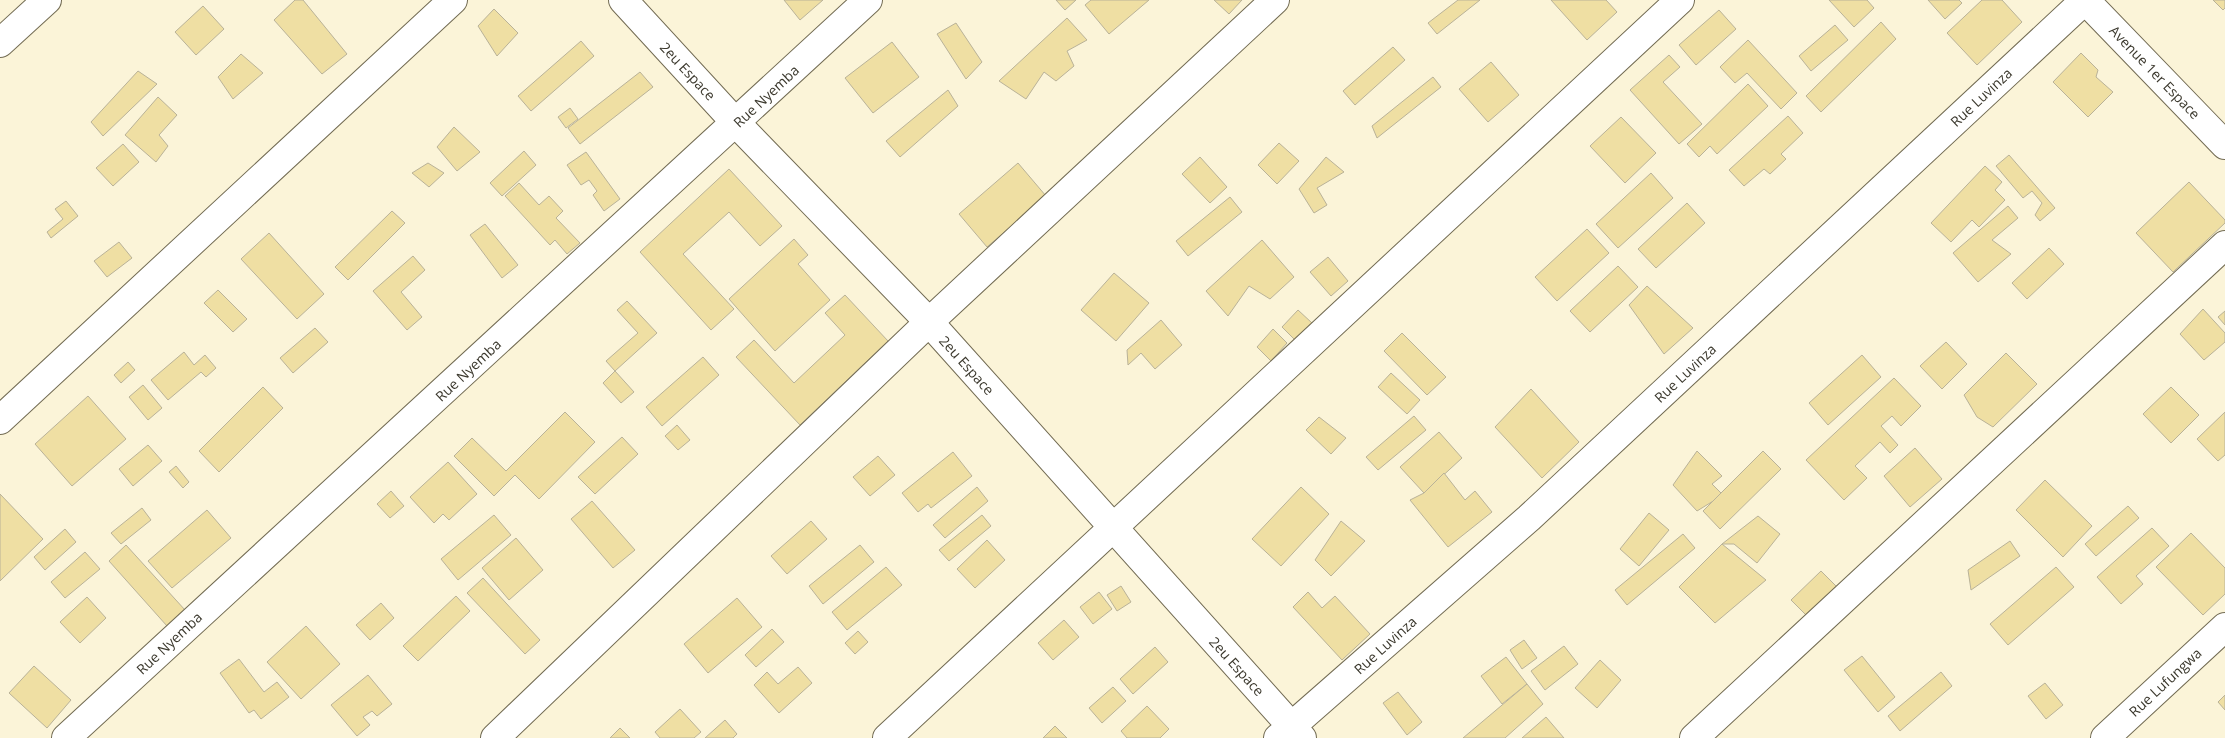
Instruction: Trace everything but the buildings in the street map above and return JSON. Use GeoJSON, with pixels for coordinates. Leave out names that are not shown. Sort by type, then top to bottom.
{"type":"FeatureCollection","features":[{"type":"Feature","properties":{"kind":"street"},"geometry":{"type":"LineString","coordinates":[[0,43],[47,0]]}},
{"type":"Feature","properties":{"kind":"street"},"geometry":{"type":"LineString","coordinates":[[0,420],[453,0]]}},
{"type":"Feature","properties":{"kind":"street","name":"2eu Espace"},"geometry":{"type":"LineString","coordinates":[[623,0],[736,123],[929,322],[1112,527],[1290,734]]}},
{"type":"Feature","properties":{"kind":"street","name":"Rue Nyemba"},"geometry":{"type":"LineString","coordinates":[[66,738],[868,0]]}},
{"type":"Feature","properties":{"kind":"street"},"geometry":{"type":"LineString","coordinates":[[495,738],[929,322],[1275,0]]}},
{"type":"Feature","properties":{"kind":"street"},"geometry":{"type":"LineString","coordinates":[[887,738],[1680,0]]}},
{"type":"Feature","properties":{"kind":"street","name":"Avenue 1er Espace"},"geometry":{"type":"LineString","coordinates":[[2085,0],[2225,145]]}},
{"type":"Feature","properties":{"kind":"street","name":"Rue Luvinza"},"geometry":{"type":"LineString","coordinates":[[1290,734],[1349,677],[1529,518],[2085,0]]}},
{"type":"Feature","properties":{"kind":"street"},"geometry":{"type":"LineString","coordinates":[[1694,738],[2225,245]]}},
{"type":"Feature","properties":{"kind":"street","name":"Rue Lufungwa"},"geometry":{"type":"LineString","coordinates":[[2105,738],[2225,627]]}}]}
